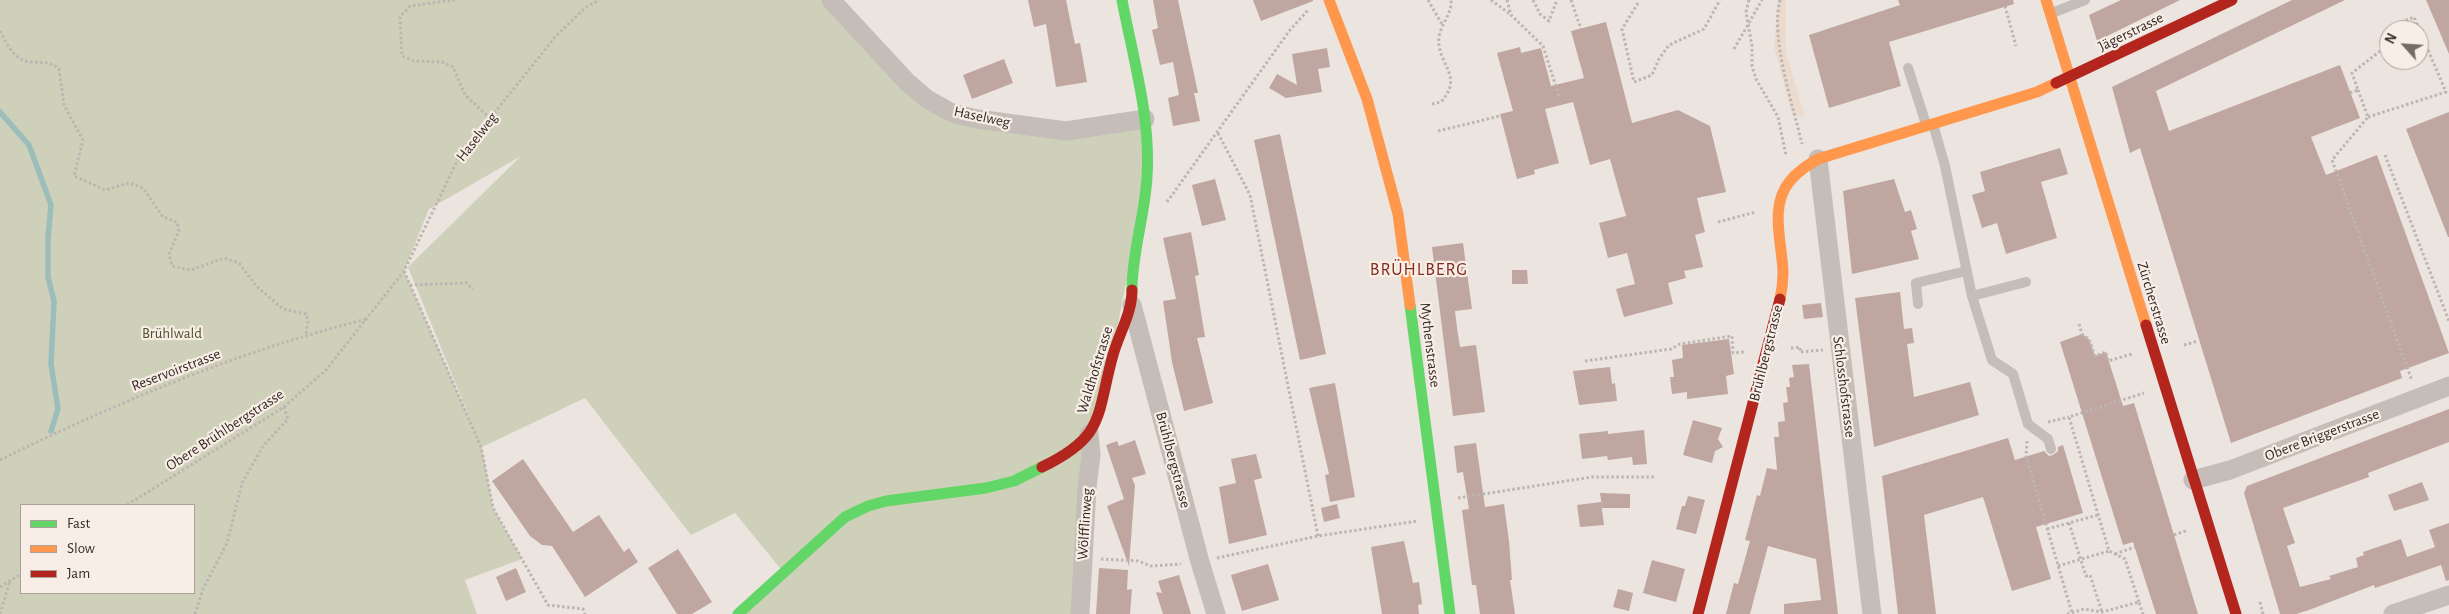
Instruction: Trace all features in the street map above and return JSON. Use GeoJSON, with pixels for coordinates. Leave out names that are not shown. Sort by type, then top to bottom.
{"type":"FeatureCollection","features":[{"type":"Feature","properties":{"kind":"street","name":"Haselweg"},"geometry":{"type":"LineString","coordinates":[[831,0],[908,82],[927,99],[952,113],[977,119],[1066,132],[1145,119]]}},
{"type":"Feature","properties":{"kind":"street","name":"Waldhofstrasse"},"geometry":{"type":"LineString","coordinates":[[738,614],[757,599],[845,517],[868,506],[886,501],[986,488],[1014,481],[1061,458],[1078,446],[1089,434],[1100,414],[1113,354],[1132,305],[1132,268],[1147,177],[1145,119],[1122,0]]}},
{"type":"Feature","properties":{"kind":"street","name":"Mythenstrasse"},"geometry":{"type":"LineString","coordinates":[[1329,0],[1367,98],[1398,214],[1450,614]]}},
{"type":"Feature","properties":{"kind":"street","name":"Zürcherstrasse"},"geometry":{"type":"LineString","coordinates":[[2046,0],[2236,614]]}},
{"type":"Feature","properties":{"kind":"street","name":"Jägerstrasse"},"geometry":{"type":"LineString","coordinates":[[2070,77],[2232,0]]}},
{"type":"Feature","properties":{"kind":"street","name":"Brühlbergstrasse"},"geometry":{"type":"LineString","coordinates":[[1698,614],[1779,311],[1783,272],[1778,205],[1792,177],[1812,162],[1929,124],[2037,92],[2070,77]]}},
{"type":"Feature","properties":{"kind":"street","name":"Schlosshofstrasse"},"geometry":{"type":"LineString","coordinates":[[1812,162],[1872,614]]}},
{"type":"Feature","properties":{"kind":"street","name":"Brühlbergstrasse"},"geometry":{"type":"LineString","coordinates":[[1132,305],[1200,562],[1216,614]]}},
{"type":"Feature","properties":{"kind":"street","name":"Obere Briggerstrasse"},"geometry":{"type":"LineString","coordinates":[[2194,480],[2230,470],[2449,386]]}},
{"type":"Feature","properties":{"kind":"street","name":"Wölfflinweg"},"geometry":{"type":"LineString","coordinates":[[1080,614],[1082,558],[1091,455],[1089,434]]}},
{"type":"Feature","properties":{"kind":"street"},"geometry":{"type":"LineString","coordinates":[[2393,614],[2449,595]]}},
{"type":"Feature","properties":{"kind":"lane"},"geometry":{"type":"LineString","coordinates":[[2051,13],[2085,0]]}},
{"type":"Feature","properties":{"kind":"lane"},"geometry":{"type":"LineString","coordinates":[[1908,68],[1945,166],[1972,296],[1992,360],[2013,374],[2028,424],[2048,439],[2051,449]]}},
{"type":"Feature","properties":{"kind":"lane"},"geometry":{"type":"LineString","coordinates":[[1918,304],[1916,283],[1966,271]]}},
{"type":"Feature","properties":{"kind":"lane"},"geometry":{"type":"LineString","coordinates":[[1972,296],[2026,282]]}},
{"type":"Feature","properties":{"kind":"path"},"geometry":{"type":"LineString","coordinates":[[455,0],[410,6],[400,16],[402,56],[414,61],[442,62],[453,68],[464,95],[491,119]]}},
{"type":"Feature","properties":{"kind":"path","name":"Haselweg"},"geometry":{"type":"LineString","coordinates":[[368,319],[404,271],[459,157],[556,36],[585,8],[599,0]]}},
{"type":"Feature","properties":{"kind":"path"},"geometry":{"type":"LineString","coordinates":[[1428,0],[1442,26]]}},
{"type":"Feature","properties":{"kind":"path"},"geometry":{"type":"LineString","coordinates":[[1432,104],[1441,102],[1451,85],[1452,77],[1441,53],[1439,37],[1442,26],[1448,19],[1451,0]]}},
{"type":"Feature","properties":{"kind":"path"},"geometry":{"type":"LineString","coordinates":[[1491,0],[1511,15],[1543,46],[1559,96]]}},
{"type":"Feature","properties":{"kind":"path"},"geometry":{"type":"LineString","coordinates":[[1509,0],[1511,15]]}},
{"type":"Feature","properties":{"kind":"path"},"geometry":{"type":"LineString","coordinates":[[1534,0],[1540,14],[1549,21],[1557,0]]}},
{"type":"Feature","properties":{"kind":"path"},"geometry":{"type":"LineString","coordinates":[[1571,0],[1581,29]]}},
{"type":"Feature","properties":{"kind":"path"},"geometry":{"type":"LineString","coordinates":[[1638,3],[1622,29],[1634,82],[1652,74],[1659,59],[1669,45],[1704,29],[1720,0]]}},
{"type":"Feature","properties":{"kind":"path"},"geometry":{"type":"LineString","coordinates":[[1748,0],[1746,12],[1752,46],[1752,66],[1756,79],[1778,117],[1787,163]]}},
{"type":"Feature","properties":{"kind":"path"},"geometry":{"type":"LineString","coordinates":[[1734,49],[1762,0]]}},
{"type":"Feature","properties":{"kind":"path"},"geometry":{"type":"LineString","coordinates":[[1785,0],[1779,1],[1777,24],[1780,50],[1812,162]]}},
{"type":"Feature","properties":{"kind":"path"},"geometry":{"type":"LineString","coordinates":[[1165,204],[1218,133],[1290,30],[1312,6]]}},
{"type":"Feature","properties":{"kind":"path"},"geometry":{"type":"LineString","coordinates":[[2005,6],[2016,46]]}},
{"type":"Feature","properties":{"kind":"path"},"geometry":{"type":"LineString","coordinates":[[0,31],[6,44],[16,56],[30,62],[50,62],[59,69],[64,105],[82,140],[74,176],[105,190],[130,183],[144,188],[163,217],[177,222],[179,231],[169,254],[172,266],[191,270],[224,258],[239,263],[256,286],[283,310],[306,314],[308,320],[306,335]]}},
{"type":"Feature","properties":{"kind":"path"},"geometry":{"type":"LineString","coordinates":[[2368,117],[2352,73],[2379,52]]}},
{"type":"Feature","properties":{"kind":"path"},"geometry":{"type":"LineString","coordinates":[[2418,398],[2332,160],[2368,117],[2446,92],[2429,52]]}},
{"type":"Feature","properties":{"kind":"path"},"geometry":{"type":"LineString","coordinates":[[2350,92],[2358,90]]}},
{"type":"Feature","properties":{"kind":"path"},"geometry":{"type":"LineString","coordinates":[[1438,131],[1500,116]]}},
{"type":"Feature","properties":{"kind":"path"},"geometry":{"type":"LineString","coordinates":[[1218,133],[1250,195],[1318,536]]}},
{"type":"Feature","properties":{"kind":"path"},"geometry":{"type":"LineString","coordinates":[[2385,155],[2449,321]]}},
{"type":"Feature","properties":{"kind":"path"},"geometry":{"type":"LineString","coordinates":[[1718,222],[1765,210]]}},
{"type":"Feature","properties":{"kind":"path"},"geometry":{"type":"LineString","coordinates":[[404,271],[482,447],[493,508],[548,606],[583,609],[586,614]]}},
{"type":"Feature","properties":{"kind":"path"},"geometry":{"type":"LineString","coordinates":[[410,285],[467,283],[473,290]]}},
{"type":"Feature","properties":{"kind":"path","name":"Reservoirstrasse"},"geometry":{"type":"LineString","coordinates":[[0,460],[61,430],[166,384],[306,335],[368,319]]}},
{"type":"Feature","properties":{"kind":"path","name":"Obere Brühlbergstrasse"},"geometry":{"type":"LineString","coordinates":[[129,504],[284,407],[326,370],[368,319]]}},
{"type":"Feature","properties":{"kind":"path"},"geometry":{"type":"LineString","coordinates":[[2079,324],[2082,334],[2089,339],[2095,356],[2106,352],[2108,361],[2136,353]]}},
{"type":"Feature","properties":{"kind":"path"},"geometry":{"type":"LineString","coordinates":[[1585,362],[1671,349],[1680,344],[1732,336],[1733,353],[1768,351]]}},
{"type":"Feature","properties":{"kind":"path"},"geometry":{"type":"LineString","coordinates":[[2184,345],[2198,340]]}},
{"type":"Feature","properties":{"kind":"path"},"geometry":{"type":"LineString","coordinates":[[1787,348],[1800,347],[1800,352],[1807,351]]}},
{"type":"Feature","properties":{"kind":"path"},"geometry":{"type":"LineString","coordinates":[[2109,551],[2069,416],[2147,392]]}},
{"type":"Feature","properties":{"kind":"path"},"geometry":{"type":"LineString","coordinates":[[195,614],[203,589],[226,543],[242,482],[263,446],[288,419],[284,407]]}},
{"type":"Feature","properties":{"kind":"path"},"geometry":{"type":"LineString","coordinates":[[2028,424],[2026,456],[2072,613]]}},
{"type":"Feature","properties":{"kind":"path"},"geometry":{"type":"LineString","coordinates":[[1435,502],[1592,477],[1655,477]]}},
{"type":"Feature","properties":{"kind":"path"},"geometry":{"type":"LineString","coordinates":[[2047,529],[2098,515]]}},
{"type":"Feature","properties":{"kind":"path"},"geometry":{"type":"LineString","coordinates":[[1082,558],[1138,561],[1151,566],[1200,562],[1318,536],[1438,518]]}},
{"type":"Feature","properties":{"kind":"path"},"geometry":{"type":"LineString","coordinates":[[2069,523],[2086,576],[2090,575],[2102,612]]}},
{"type":"Feature","properties":{"kind":"path"},"geometry":{"type":"LineString","coordinates":[[2174,535],[2189,530]]}},
{"type":"Feature","properties":{"kind":"path"},"geometry":{"type":"LineString","coordinates":[[2115,554],[2135,547]]}},
{"type":"Feature","properties":{"kind":"path"},"geometry":{"type":"LineString","coordinates":[[2058,566],[2109,551],[2125,559],[2143,614]]}},
{"type":"Feature","properties":{"kind":"path"},"geometry":{"type":"LineString","coordinates":[[0,587],[20,575]]}},
{"type":"Feature","properties":{"kind":"path"},"geometry":{"type":"LineString","coordinates":[[0,614],[10,581]]}},
{"type":"Feature","properties":{"kind":"path"},"geometry":{"type":"LineString","coordinates":[[2067,614],[2084,609],[2102,612],[2139,602]]}},
{"type":"Feature","properties":{"kind":"path"},"geometry":{"type":"LineString","coordinates":[[2260,602],[2263,614]]}},
{"type":"Feature","properties":{"kind":"green space","name":"Brühlwald"},"geometry":{"type":"Polygon","coordinates":[[[0,0],[831,0],[927,99],[1066,131],[1145,119],[1147,177],[1100,414],[1080,614],[738,614],[784,573],[735,513],[691,535],[585,398],[482,447],[493,508],[522,559],[465,580],[477,614],[0,614],[0,0]],[[521,156],[429,209],[404,271],[473,426],[408,267],[521,156]]]}},
{"type":"Feature","properties":{"kind":"shaded area"},"geometry":{"type":"Polygon","coordinates":[[[1778,0],[1786,0],[1786,52],[1805,117],[1792,114],[1774,47],[1778,0]]]}},
{"type":"Feature","properties":{"kind":"building"},"geometry":{"type":"Polygon","coordinates":[[[1028,0],[1066,0],[1075,44],[1080,43],[1087,82],[1056,87],[1046,24],[1034,27],[1028,0]]]}},
{"type":"Feature","properties":{"kind":"building"},"geometry":{"type":"Polygon","coordinates":[[[1153,0],[1178,0],[1198,93],[1194,93],[1200,121],[1173,126],[1168,98],[1179,95],[1173,62],[1160,65],[1152,30],[1158,28],[1153,0]]]}},
{"type":"Feature","properties":{"kind":"building"},"geometry":{"type":"Polygon","coordinates":[[[1253,0],[1313,0],[1313,1],[1261,21],[1253,0]]]}},
{"type":"Feature","properties":{"kind":"building"},"geometry":{"type":"Polygon","coordinates":[[[1898,0],[2013,0],[2014,4],[1889,42],[1901,86],[1829,108],[1809,35],[1900,5],[1898,0]]]}},
{"type":"Feature","properties":{"kind":"building"},"geometry":{"type":"Polygon","coordinates":[[[2121,0],[2180,0],[2097,41],[2089,15],[2121,0]]]}},
{"type":"Feature","properties":{"kind":"building"},"geometry":{"type":"Polygon","coordinates":[[[2292,0],[2345,0],[2156,91],[2169,131],[2340,65],[2360,118],[2311,137],[2326,175],[2377,155],[2449,353],[2400,371],[2402,378],[2231,443],[2140,148],[2130,153],[2112,87],[2292,0]]]}},
{"type":"Feature","properties":{"kind":"building"},"geometry":{"type":"Polygon","coordinates":[[[2426,0],[2449,0],[2449,54],[2426,0]]]}},
{"type":"Feature","properties":{"kind":"building"},"geometry":{"type":"Polygon","coordinates":[[[1606,22],[1632,123],[1678,110],[1710,126],[1726,192],[1697,198],[1705,232],[1695,235],[1703,267],[1684,271],[1686,278],[1668,283],[1673,304],[1624,317],[1616,289],[1635,284],[1627,253],[1608,258],[1599,223],[1626,216],[1610,159],[1590,165],[1573,102],[1545,109],[1559,163],[1534,170],[1535,174],[1517,179],[1500,114],[1513,111],[1497,53],[1520,47],[1521,53],[1541,48],[1551,86],[1584,78],[1571,31],[1606,22]]]}},
{"type":"Feature","properties":{"kind":"building"},"geometry":{"type":"Polygon","coordinates":[[[1327,48],[1330,67],[1318,69],[1322,92],[1286,98],[1269,88],[1277,74],[1297,85],[1292,54],[1327,48]]]}},
{"type":"Feature","properties":{"kind":"building"},"geometry":{"type":"Polygon","coordinates":[[[1004,59],[1013,83],[972,99],[963,75],[1004,59]]]}},
{"type":"Feature","properties":{"kind":"building"},"geometry":{"type":"Polygon","coordinates":[[[2449,112],[2449,237],[2448,237],[2406,129],[2449,112]]]}},
{"type":"Feature","properties":{"kind":"building"},"geometry":{"type":"Polygon","coordinates":[[[1280,134],[1326,354],[1300,360],[1254,140],[1280,134]]]}},
{"type":"Feature","properties":{"kind":"building"},"geometry":{"type":"Polygon","coordinates":[[[2060,148],[2068,174],[2041,182],[2057,238],[2006,254],[1997,223],[1982,228],[1972,195],[1985,191],[1980,172],[2060,148]]]}},
{"type":"Feature","properties":{"kind":"building"},"geometry":{"type":"Polygon","coordinates":[[[1215,179],[1226,220],[1202,226],[1192,185],[1215,179]]]}},
{"type":"Feature","properties":{"kind":"building"},"geometry":{"type":"Polygon","coordinates":[[[1894,179],[1905,212],[1911,210],[1917,229],[1911,231],[1919,259],[1852,274],[1843,191],[1894,179]]]}},
{"type":"Feature","properties":{"kind":"building"},"geometry":{"type":"Polygon","coordinates":[[[1191,232],[1199,275],[1195,276],[1205,337],[1197,338],[1213,403],[1184,411],[1172,362],[1163,301],[1176,299],[1163,238],[1191,232]]]}},
{"type":"Feature","properties":{"kind":"building"},"geometry":{"type":"Polygon","coordinates":[[[1463,243],[1472,309],[1455,311],[1457,328],[1460,347],[1476,345],[1485,412],[1453,416],[1432,247],[1463,243]]]}},
{"type":"Feature","properties":{"kind":"building"},"geometry":{"type":"Polygon","coordinates":[[[1512,270],[1527,270],[1528,284],[1512,284],[1512,270]]]}},
{"type":"Feature","properties":{"kind":"building"},"geometry":{"type":"Polygon","coordinates":[[[1900,292],[1904,329],[1912,328],[1914,343],[1907,344],[1914,397],[1970,382],[1979,415],[1874,447],[1855,298],[1900,292]]]}},
{"type":"Feature","properties":{"kind":"building"},"geometry":{"type":"Polygon","coordinates":[[[1821,303],[1823,317],[1804,319],[1802,305],[1821,303]]]}},
{"type":"Feature","properties":{"kind":"building"},"geometry":{"type":"Polygon","coordinates":[[[2082,334],[2089,339],[2095,356],[2106,352],[2123,406],[2134,403],[2198,614],[2156,614],[2133,542],[2123,545],[2060,342],[2082,334]]]}},
{"type":"Feature","properties":{"kind":"building"},"geometry":{"type":"Polygon","coordinates":[[[1729,339],[1734,374],[1726,376],[1728,394],[1687,399],[1687,392],[1672,394],[1670,377],[1674,377],[1672,360],[1683,358],[1682,345],[1729,339]]]}},
{"type":"Feature","properties":{"kind":"building"},"geometry":{"type":"Polygon","coordinates":[[[1809,364],[1838,614],[1784,614],[1784,604],[1821,600],[1816,559],[1768,546],[1750,614],[1726,614],[1734,583],[1738,584],[1750,541],[1745,540],[1757,495],[1760,496],[1767,468],[1777,470],[1774,437],[1779,437],[1778,422],[1785,421],[1783,403],[1788,402],[1786,387],[1790,387],[1789,378],[1794,377],[1792,365],[1809,364]]]}},
{"type":"Feature","properties":{"kind":"building"},"geometry":{"type":"Polygon","coordinates":[[[1610,367],[1612,384],[1615,383],[1617,401],[1579,405],[1573,371],[1610,367]]]}},
{"type":"Feature","properties":{"kind":"building"},"geometry":{"type":"Polygon","coordinates":[[[1335,383],[1355,497],[1330,502],[1325,475],[1329,474],[1309,388],[1335,383]]]}},
{"type":"Feature","properties":{"kind":"building"},"geometry":{"type":"Polygon","coordinates":[[[2449,409],[2449,442],[2368,473],[2369,477],[2283,508],[2295,543],[2287,546],[2300,587],[2331,579],[2329,576],[2358,567],[2356,558],[2364,555],[2363,552],[2401,539],[2407,557],[2435,547],[2429,530],[2449,523],[2449,580],[2446,581],[2441,565],[2375,588],[2374,585],[2296,614],[2280,614],[2244,493],[2247,486],[2449,409]]]}},
{"type":"Feature","properties":{"kind":"building"},"geometry":{"type":"Polygon","coordinates":[[[1693,420],[1722,428],[1718,439],[1723,447],[1715,451],[1712,463],[1683,455],[1693,420]]]}},
{"type":"Feature","properties":{"kind":"building"},"geometry":{"type":"Polygon","coordinates":[[[1644,430],[1647,464],[1633,465],[1632,457],[1608,460],[1607,456],[1582,459],[1579,434],[1608,431],[1608,434],[1644,430]]]}},
{"type":"Feature","properties":{"kind":"building"},"geometry":{"type":"Polygon","coordinates":[[[2008,438],[2015,460],[2044,451],[2049,456],[2053,455],[2058,451],[2058,447],[2063,445],[2083,513],[2036,527],[2051,579],[2012,591],[1983,497],[1924,515],[1936,614],[1898,614],[1882,476],[2008,438]]]}},
{"type":"Feature","properties":{"kind":"building"},"geometry":{"type":"Polygon","coordinates":[[[1135,440],[1146,474],[1132,478],[1135,485],[1129,566],[1107,506],[1124,499],[1106,445],[1117,441],[1119,446],[1135,440]]]}},
{"type":"Feature","properties":{"kind":"building"},"geometry":{"type":"Polygon","coordinates":[[[1476,443],[1485,507],[1504,504],[1509,541],[1512,580],[1510,580],[1515,614],[1480,614],[1476,585],[1472,585],[1462,510],[1469,509],[1463,472],[1457,473],[1454,446],[1476,443]]]}},
{"type":"Feature","properties":{"kind":"building"},"geometry":{"type":"Polygon","coordinates":[[[1256,454],[1262,478],[1254,480],[1267,535],[1229,544],[1219,487],[1236,483],[1231,459],[1256,454]]]}},
{"type":"Feature","properties":{"kind":"building"},"geometry":{"type":"Polygon","coordinates":[[[523,459],[573,532],[599,515],[624,552],[629,548],[638,562],[585,597],[552,546],[542,545],[530,536],[492,481],[523,459]]]}},
{"type":"Feature","properties":{"kind":"building"},"geometry":{"type":"Polygon","coordinates":[[[2422,482],[2429,500],[2394,511],[2388,495],[2422,482]]]}},
{"type":"Feature","properties":{"kind":"building"},"geometry":{"type":"Polygon","coordinates":[[[1600,493],[1630,494],[1630,508],[1602,508],[1600,493]]]}},
{"type":"Feature","properties":{"kind":"building"},"geometry":{"type":"Polygon","coordinates":[[[1688,496],[1705,500],[1696,534],[1676,529],[1682,506],[1685,506],[1688,496]]]}},
{"type":"Feature","properties":{"kind":"building"},"geometry":{"type":"Polygon","coordinates":[[[1601,502],[1604,525],[1580,527],[1577,505],[1601,502]]]}},
{"type":"Feature","properties":{"kind":"building"},"geometry":{"type":"Polygon","coordinates":[[[1337,504],[1340,518],[1324,522],[1321,508],[1337,504]]]}},
{"type":"Feature","properties":{"kind":"building"},"geometry":{"type":"Polygon","coordinates":[[[1404,541],[1413,583],[1419,582],[1422,604],[1418,605],[1419,614],[1382,614],[1371,547],[1404,541]]]}},
{"type":"Feature","properties":{"kind":"building"},"geometry":{"type":"Polygon","coordinates":[[[678,549],[712,602],[692,614],[677,614],[648,568],[678,549]]]}},
{"type":"Feature","properties":{"kind":"building"},"geometry":{"type":"Polygon","coordinates":[[[1652,560],[1685,569],[1676,602],[1643,593],[1652,560]]]}},
{"type":"Feature","properties":{"kind":"building"},"geometry":{"type":"Polygon","coordinates":[[[1268,564],[1279,600],[1242,611],[1231,575],[1268,564]]]}},
{"type":"Feature","properties":{"kind":"building"},"geometry":{"type":"Polygon","coordinates":[[[516,568],[526,592],[506,601],[496,577],[516,568]]]}},
{"type":"Feature","properties":{"kind":"building"},"geometry":{"type":"Polygon","coordinates":[[[1099,568],[1128,570],[1127,590],[1132,589],[1130,614],[1096,614],[1099,568]]]}},
{"type":"Feature","properties":{"kind":"building"},"geometry":{"type":"Polygon","coordinates":[[[1179,575],[1191,614],[1163,614],[1156,592],[1162,593],[1158,581],[1179,575]]]}},
{"type":"Feature","properties":{"kind":"building"},"geometry":{"type":"Polygon","coordinates":[[[1618,589],[1633,593],[1629,611],[1613,607],[1618,589]]]}},
{"type":"Feature","properties":{"kind":"waterway"},"geometry":{"type":"LineString","coordinates":[[0,112],[29,145],[51,205],[48,239],[48,277],[54,301],[51,364],[58,409],[51,431]]}},
{"type":"Feature","properties":{"kind":"traffic: fast"},"geometry":{"type":"LineString","coordinates":[[1122,0],[1144,110],[1148,155],[1146,191],[1134,262],[1132,290]]}},
{"type":"Feature","properties":{"kind":"traffic: fast"},"geometry":{"type":"LineString","coordinates":[[1410,305],[1450,614]]}},
{"type":"Feature","properties":{"kind":"traffic: fast"},"geometry":{"type":"LineString","coordinates":[[738,614],[845,517],[868,506],[886,501],[986,488],[1014,481],[1042,467]]}},
{"type":"Feature","properties":{"kind":"traffic: slow"},"geometry":{"type":"LineString","coordinates":[[1329,0],[1367,99],[1398,214],[1410,305]]}},
{"type":"Feature","properties":{"kind":"traffic: slow"},"geometry":{"type":"LineString","coordinates":[[2046,0],[2146,325]]}},
{"type":"Feature","properties":{"kind":"traffic: slow"},"geometry":{"type":"LineString","coordinates":[[1780,299],[1783,272],[1778,213],[1784,191],[1790,181],[1800,171],[1818,159],[2037,92],[2056,83]]}},
{"type":"Feature","properties":{"kind":"traffic: jam"},"geometry":{"type":"LineString","coordinates":[[2056,83],[2232,0]]}},
{"type":"Feature","properties":{"kind":"traffic: jam"},"geometry":{"type":"LineString","coordinates":[[1042,467],[1063,456],[1078,445],[1088,434],[1095,422],[1113,355],[1128,315],[1132,290]]}},
{"type":"Feature","properties":{"kind":"traffic: jam"},"geometry":{"type":"LineString","coordinates":[[1698,614],[1780,299]]}},
{"type":"Feature","properties":{"kind":"traffic: jam"},"geometry":{"type":"LineString","coordinates":[[2146,325],[2236,614]]}},
{"type":"Feature","properties":{"kind":"district","name":"BRÜHLBERG"},"geometry":{"type":"Point","coordinates":[1419,270]}}]}
